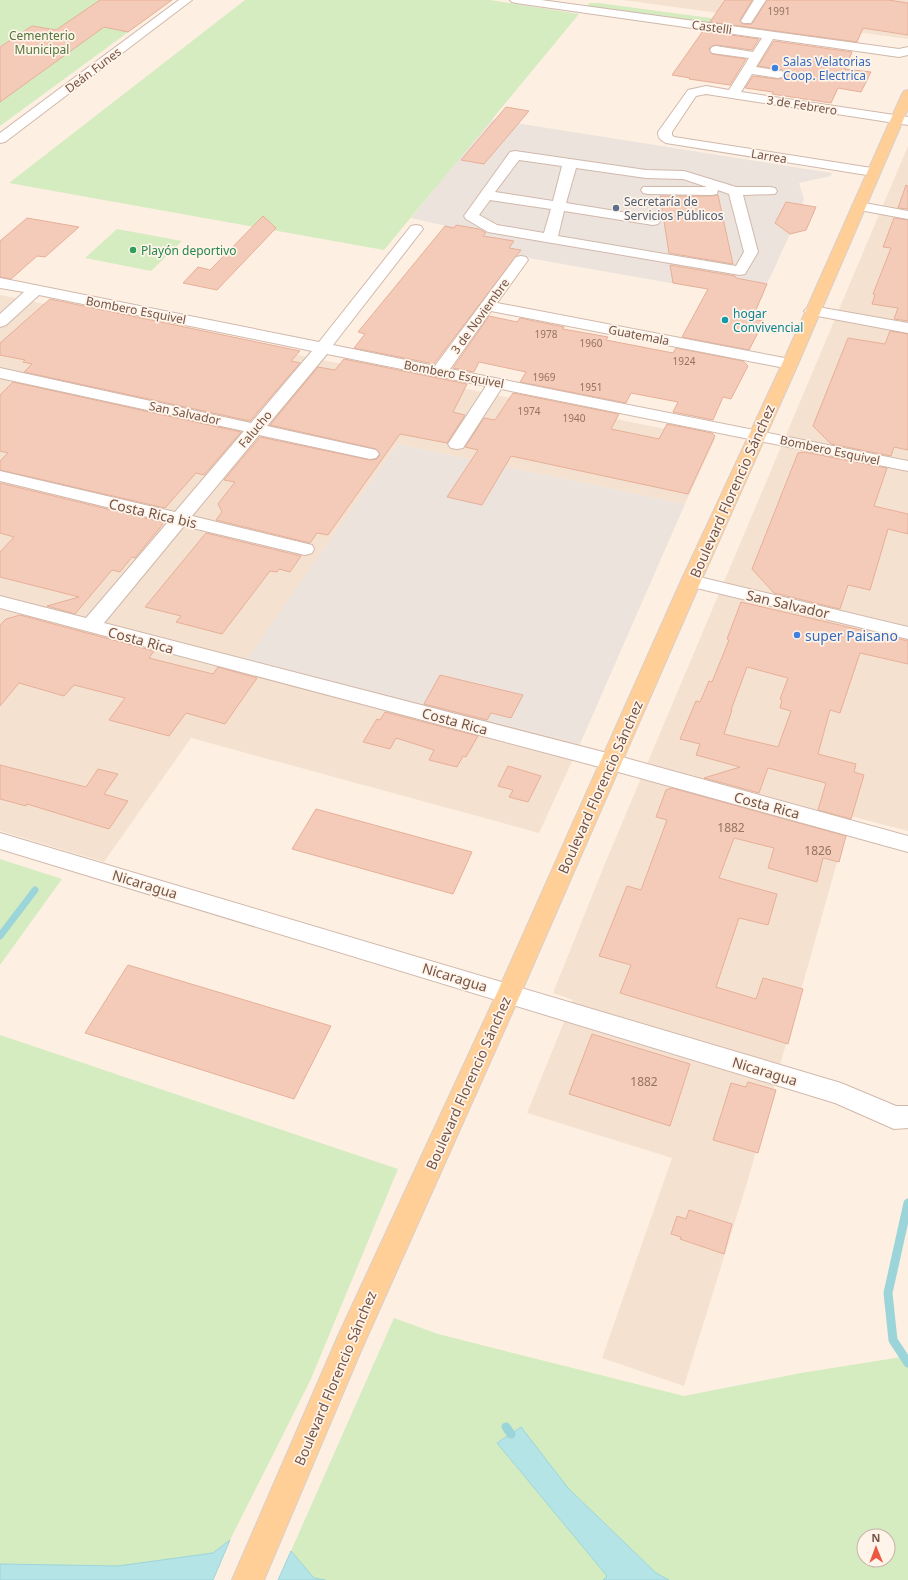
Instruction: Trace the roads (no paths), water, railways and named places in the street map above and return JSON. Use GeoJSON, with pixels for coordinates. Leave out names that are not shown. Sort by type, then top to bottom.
{"type":"FeatureCollection","features":[{"type":"Feature","properties":{"kind":"main road","name":"Boulevard Florencio Sánchez"},"geometry":{"type":"LineString","coordinates":[[248,1580],[348,1346],[509,993],[691,581],[790,364],[873,172],[903,120],[908,94]]}},
{"type":"Feature","properties":{"kind":"street","name":"Deán Funes"},"geometry":{"type":"LineString","coordinates":[[0,139],[186,0]]}},
{"type":"Feature","properties":{"kind":"street","name":"Castelli"},"geometry":{"type":"LineString","coordinates":[[516,0],[578,4],[908,43]]}},
{"type":"Feature","properties":{"kind":"street","name":"Castelli"},"geometry":{"type":"LineString","coordinates":[[593,0],[739,24],[770,35],[899,53],[908,51]]}},
{"type":"Feature","properties":{"kind":"street"},"geometry":{"type":"LineString","coordinates":[[739,24],[760,0]]}},
{"type":"Feature","properties":{"kind":"street"},"geometry":{"type":"LineString","coordinates":[[733,94],[770,35]]}},
{"type":"Feature","properties":{"kind":"street"},"geometry":{"type":"LineString","coordinates":[[716,50],[757,56]]}},
{"type":"Feature","properties":{"kind":"street"},"geometry":{"type":"LineString","coordinates":[[748,70],[775,85]]}},
{"type":"Feature","properties":{"kind":"street","name":"3 de Febrero"},"geometry":{"type":"LineString","coordinates":[[665,137],[665,132],[692,93],[706,90],[903,120]]}},
{"type":"Feature","properties":{"kind":"street","name":"Larrea"},"geometry":{"type":"LineString","coordinates":[[665,137],[671,140],[873,172]]}},
{"type":"Feature","properties":{"kind":"street"},"geometry":{"type":"LineString","coordinates":[[515,155],[646,174],[684,175],[735,191],[751,252],[740,271],[493,229],[471,216],[515,155]]}},
{"type":"Feature","properties":{"kind":"street"},"geometry":{"type":"LineString","coordinates":[[550,239],[570,163]]}},
{"type":"Feature","properties":{"kind":"street"},"geometry":{"type":"LineString","coordinates":[[646,174],[659,257]]}},
{"type":"Feature","properties":{"kind":"street"},"geometry":{"type":"LineString","coordinates":[[648,190],[770,191]]}},
{"type":"Feature","properties":{"kind":"street"},"geometry":{"type":"LineString","coordinates":[[486,195],[653,220]]}},
{"type":"Feature","properties":{"kind":"street"},"geometry":{"type":"LineString","coordinates":[[859,206],[908,215]]}},
{"type":"Feature","properties":{"kind":"street","name":"Falucho"},"geometry":{"type":"LineString","coordinates":[[90,626],[323,348],[416,229]]}},
{"type":"Feature","properties":{"kind":"street","name":"3 de Noviembre"},"geometry":{"type":"LineString","coordinates":[[440,371],[521,260]]}},
{"type":"Feature","properties":{"kind":"street","name":"Bombero Esquivel"},"geometry":{"type":"LineString","coordinates":[[0,283],[908,466]]}},
{"type":"Feature","properties":{"kind":"street"},"geometry":{"type":"LineString","coordinates":[[0,322],[36,290]]}},
{"type":"Feature","properties":{"kind":"street","name":"Guatemala"},"geometry":{"type":"LineString","coordinates":[[488,306],[790,364]]}},
{"type":"Feature","properties":{"kind":"street"},"geometry":{"type":"LineString","coordinates":[[812,311],[908,328]]}},
{"type":"Feature","properties":{"kind":"street","name":"San Salvador"},"geometry":{"type":"LineString","coordinates":[[0,373],[370,454]]}},
{"type":"Feature","properties":{"kind":"street"},"geometry":{"type":"LineString","coordinates":[[457,444],[496,383]]}},
{"type":"Feature","properties":{"kind":"street","name":"Costa Rica bis"},"geometry":{"type":"LineString","coordinates":[[0,476],[305,549]]}},
{"type":"Feature","properties":{"kind":"street","name":"San Salvador"},"geometry":{"type":"LineString","coordinates":[[691,581],[908,632]]}},
{"type":"Feature","properties":{"kind":"street","name":"Costa Rica"},"geometry":{"type":"LineString","coordinates":[[0,602],[611,762],[908,844]]}},
{"type":"Feature","properties":{"kind":"street","name":"Nicaragua"},"geometry":{"type":"LineString","coordinates":[[0,841],[841,1094],[894,1118],[908,1117]]}},
{"type":"Feature","properties":{"kind":"water"},"geometry":{"type":"Polygon","coordinates":[[[521,1427],[568,1488],[656,1573],[669,1580],[603,1580],[607,1576],[497,1443],[521,1427]]]}},
{"type":"Feature","properties":{"kind":"water"},"geometry":{"type":"Polygon","coordinates":[[[230,1540],[213,1580],[0,1580],[0,1564],[118,1566],[213,1553],[230,1540]]]}},
{"type":"Feature","properties":{"kind":"water"},"geometry":{"type":"Polygon","coordinates":[[[291,1551],[314,1578],[325,1580],[278,1580],[291,1551]]]}},
{"type":"Feature","properties":{"kind":"waterway"},"geometry":{"type":"LineString","coordinates":[[0,936],[35,890]]}},
{"type":"Feature","properties":{"kind":"waterway"},"geometry":{"type":"LineString","coordinates":[[908,1203],[888,1293],[893,1340],[908,1363]]}},
{"type":"Feature","properties":{"kind":"waterway"},"geometry":{"type":"LineString","coordinates":[[506,1427],[511,1434]]}},
{"type":"Feature","properties":{"kind":"place","name":"Salas Velatorias Coop. Electrica"},"geometry":{"type":"Point","coordinates":[775,68]}},
{"type":"Feature","properties":{"kind":"place","name":"Secretaría de Servicios Públicos"},"geometry":{"type":"Point","coordinates":[616,208]}},
{"type":"Feature","properties":{"kind":"place","name":"Playón deportivo"},"geometry":{"type":"Point","coordinates":[133,250]}},
{"type":"Feature","properties":{"kind":"place","name":"hogar Convivencial"},"geometry":{"type":"Point","coordinates":[725,320]}},
{"type":"Feature","properties":{"kind":"place","name":"super Paisano"},"geometry":{"type":"Point","coordinates":[797,635]}},
{"type":"Feature","properties":{"kind":"park label","name":"Cementerio Municipal"},"geometry":{"type":"Point","coordinates":[42,42]}}]}
